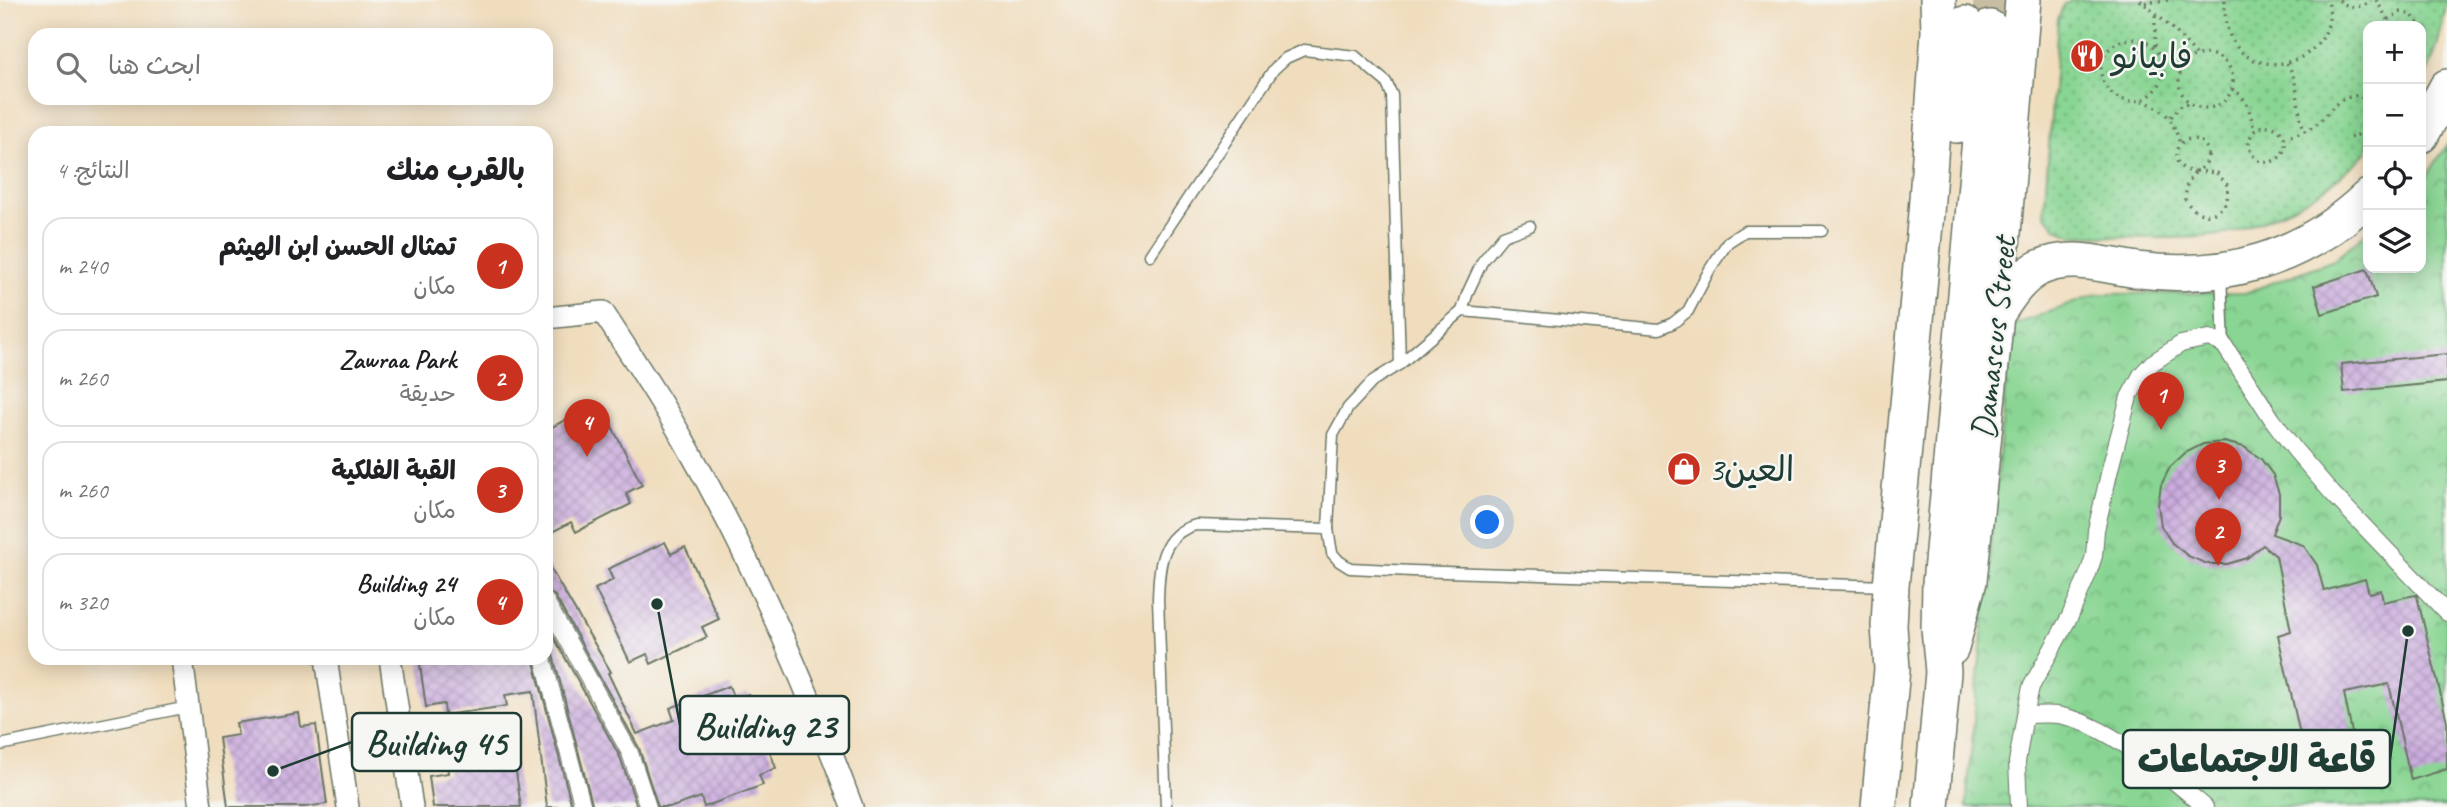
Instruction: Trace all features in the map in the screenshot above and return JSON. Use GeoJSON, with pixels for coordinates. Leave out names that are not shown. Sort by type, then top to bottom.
{"type":"FeatureCollection","features":[{"type":"Feature","properties":{"kind":"main road"},"geometry":{"type":"LineString","coordinates":[[1927,0],[1934,12],[1987,16]]}},
{"type":"Feature","properties":{"kind":"main road","name":"Damascus Street"},"geometry":{"type":"LineString","coordinates":[[1943,672],[1969,581],[1996,315],[1987,16]]}},
{"type":"Feature","properties":{"kind":"main road","name":"Damascus Street"},"geometry":{"type":"LineString","coordinates":[[1878,807],[1892,668],[1889,626],[1892,586],[1926,214],[1987,16]]}},
{"type":"Feature","properties":{"kind":"main road","name":"Damascus Street"},"geometry":{"type":"LineString","coordinates":[[1892,668],[1907,624],[1917,581],[1987,16]]}},
{"type":"Feature","properties":{"kind":"main road","name":"Damascus Street"},"geometry":{"type":"LineString","coordinates":[[1931,807],[1943,672],[1939,628],[1940,584],[1987,16]]}},
{"type":"Feature","properties":{"kind":"main road"},"geometry":{"type":"LineString","coordinates":[[2426,126],[2447,88]]}},
{"type":"Feature","properties":{"kind":"main road"},"geometry":{"type":"LineString","coordinates":[[1996,315],[2027,275],[2058,262],[2076,261],[2162,273],[2221,271],[2247,267],[2297,249],[2327,230],[2363,201]]}},
{"type":"Feature","properties":{"kind":"street"},"geometry":{"type":"LineString","coordinates":[[553,317],[603,312],[687,446],[777,624],[852,807]]}},
{"type":"Feature","properties":{"kind":"street"},"geometry":{"type":"LineString","coordinates":[[2019,807],[2017,762],[2031,687],[2070,616],[2088,574],[2129,397],[2140,375],[2152,363],[2182,344],[2209,338],[2224,345],[2295,450],[2332,493],[2447,613]]}},
{"type":"Feature","properties":{"kind":"street"},"geometry":{"type":"LineString","coordinates":[[553,614],[630,753],[648,807]]}},
{"type":"Feature","properties":{"kind":"street"},"geometry":{"type":"LineString","coordinates":[[183,665],[201,807]]}},
{"type":"Feature","properties":{"kind":"street"},"geometry":{"type":"LineString","coordinates":[[327,665],[348,807]]}},
{"type":"Feature","properties":{"kind":"street"},"geometry":{"type":"LineString","coordinates":[[391,665],[412,807]]}},
{"type":"Feature","properties":{"kind":"street"},"geometry":{"type":"LineString","coordinates":[[545,665],[583,807]]}},
{"type":"Feature","properties":{"kind":"street"},"geometry":{"type":"LineString","coordinates":[[2025,715],[2057,715],[2100,732],[2165,773],[2206,807]]}},
{"type":"Feature","properties":{"kind":"lane"},"geometry":{"type":"LineString","coordinates":[[1150,255],[1274,69],[1286,58],[1304,50],[1355,56],[1386,82],[1392,94],[1401,364]]}},
{"type":"Feature","properties":{"kind":"lane"},"geometry":{"type":"LineString","coordinates":[[1530,226],[1503,236],[1482,262],[1462,311],[1401,364],[1374,380],[1348,408],[1333,435],[1328,529],[1332,552],[1339,561],[1350,568],[1892,586]]}},
{"type":"Feature","properties":{"kind":"lane"},"geometry":{"type":"LineString","coordinates":[[1462,311],[1660,329],[1688,311],[1728,242],[1745,231],[1822,230]]}},
{"type":"Feature","properties":{"kind":"lane"},"geometry":{"type":"LineString","coordinates":[[2221,271],[2224,345]]}},
{"type":"Feature","properties":{"kind":"lane"},"geometry":{"type":"LineString","coordinates":[[1166,807],[1158,599],[1160,566],[1166,546],[1178,532],[1196,525],[1328,529]]}},
{"type":"Feature","properties":{"kind":"lane"},"geometry":{"type":"LineString","coordinates":[[0,745],[188,707]]}},
{"type":"Feature","properties":{"kind":"path"},"geometry":{"type":"LineString","coordinates":[[2140,0],[2175,31],[2196,55]]}},
{"type":"Feature","properties":{"kind":"path"},"geometry":{"type":"LineString","coordinates":[[2145,3],[2168,0]]}},
{"type":"Feature","properties":{"kind":"path"},"geometry":{"type":"LineString","coordinates":[[2225,0],[2223,19],[2234,44],[2251,59],[2271,65],[2304,57],[2318,44],[2328,22],[2328,0]]}},
{"type":"Feature","properties":{"kind":"path"},"geometry":{"type":"LineString","coordinates":[[2339,0],[2353,7],[2361,7],[2374,0],[2388,20],[2394,14],[2407,13],[2417,21]]}},
{"type":"Feature","properties":{"kind":"path"},"geometry":{"type":"LineString","coordinates":[[2155,13],[2155,48]]}},
{"type":"Feature","properties":{"kind":"path"},"geometry":{"type":"LineString","coordinates":[[2140,100],[2148,97],[2161,83],[2163,64],[2155,48],[2146,41],[2127,39],[2114,44],[2103,59],[2101,76],[2109,91],[2121,99],[2140,100],[2157,105],[2171,117],[2179,144]]}},
{"type":"Feature","properties":{"kind":"path"},"geometry":{"type":"LineString","coordinates":[[2212,54],[2226,62],[2232,75],[2232,89],[2218,106],[2198,107],[2189,103],[2180,90],[2179,75],[2182,67],[2196,55],[2212,54]]}},
{"type":"Feature","properties":{"kind":"path"},"geometry":{"type":"LineString","coordinates":[[2287,63],[2295,76],[2300,106],[2298,116],[2305,131]]}},
{"type":"Feature","properties":{"kind":"path"},"geometry":{"type":"LineString","coordinates":[[2232,89],[2239,93],[2250,110],[2254,131]]}},
{"type":"Feature","properties":{"kind":"path"},"geometry":{"type":"LineString","coordinates":[[2284,138],[2305,131],[2340,99],[2360,95],[2363,98]]}},
{"type":"Feature","properties":{"kind":"path"},"geometry":{"type":"LineString","coordinates":[[2171,117],[2182,104],[2189,103]]}},
{"type":"Feature","properties":{"kind":"path"},"geometry":{"type":"LineString","coordinates":[[2263,126],[2274,127],[2284,138],[2285,147],[2275,160],[2258,160],[2250,152],[2250,137],[2263,126]]}},
{"type":"Feature","properties":{"kind":"path"},"geometry":{"type":"LineString","coordinates":[[2350,138],[2363,133]]}},
{"type":"Feature","properties":{"kind":"path"},"geometry":{"type":"LineString","coordinates":[[2196,171],[2179,166],[2175,153],[2184,140],[2195,139],[2205,145],[2208,158],[2196,171],[2187,184],[2185,199],[2196,212],[2208,215],[2216,213],[2227,201],[2228,186],[2217,173],[2196,171]]}},
{"type":"Feature","properties":{"kind":"green space"},"geometry":{"type":"Polygon","coordinates":[[[2071,0],[2447,0],[2441,32],[2426,74],[2426,21],[2363,21],[2363,156],[2342,175],[2300,203],[2236,231],[2168,238],[2070,235],[2056,228],[2044,214],[2058,19],[2064,4],[2071,0]]]}},
{"type":"Feature","properties":{"kind":"green space"},"geometry":{"type":"Polygon","coordinates":[[[2447,144],[2447,807],[1966,807],[2011,326],[2098,294],[2245,293],[2334,260],[2363,235],[2363,273],[2426,273],[2426,178],[2447,144]]]}},
{"type":"Feature","properties":{"kind":"building"},"geometry":{"type":"Polygon","coordinates":[[[2363,270],[2363,273],[2368,273],[2376,297],[2322,314],[2314,286],[2363,270]]]}},
{"type":"Feature","properties":{"kind":"building"},"geometry":{"type":"Polygon","coordinates":[[[2447,354],[2447,382],[2344,392],[2341,364],[2447,354]]]}},
{"type":"Feature","properties":{"kind":"building"},"geometry":{"type":"Polygon","coordinates":[[[586,409],[592,421],[606,415],[642,485],[626,493],[631,504],[576,532],[571,522],[553,531],[553,426],[586,409]]]}},
{"type":"Feature","properties":{"kind":"building"},"geometry":{"type":"Polygon","coordinates":[[[2224,442],[2244,447],[2261,459],[2273,475],[2279,494],[2279,515],[2272,534],[2303,545],[2317,565],[2324,591],[2365,579],[2369,593],[2381,590],[2383,602],[2417,596],[2447,721],[2447,769],[2411,780],[2389,684],[2344,693],[2358,763],[2309,775],[2278,635],[2291,631],[2276,556],[2263,545],[2247,558],[2227,564],[2207,564],[2188,556],[2172,543],[2161,526],[2158,505],[2161,485],[2170,467],[2185,453],[2203,444],[2224,442]]]}},
{"type":"Feature","properties":{"kind":"building"},"geometry":{"type":"Polygon","coordinates":[[[665,542],[671,554],[685,547],[719,619],[702,627],[707,637],[651,664],[647,654],[630,662],[595,589],[613,580],[608,569],[665,542]]]}},
{"type":"Feature","properties":{"kind":"building"},"geometry":{"type":"Polygon","coordinates":[[[553,573],[611,672],[608,673],[637,734],[674,720],[670,708],[729,686],[734,699],[748,694],[776,768],[759,775],[763,785],[704,807],[701,797],[672,807],[658,807],[639,748],[555,596],[553,573]]]}},
{"type":"Feature","properties":{"kind":"building"},"geometry":{"type":"Polygon","coordinates":[[[553,636],[620,757],[637,807],[593,807],[553,655],[553,636]]]}},
{"type":"Feature","properties":{"kind":"building"},"geometry":{"type":"Polygon","coordinates":[[[420,665],[535,665],[572,807],[547,807],[533,691],[505,695],[507,706],[445,715],[444,704],[426,707],[420,665]]]}},
{"type":"Feature","properties":{"kind":"building"},"geometry":{"type":"Polygon","coordinates":[[[299,713],[301,727],[316,725],[327,804],[305,807],[228,807],[219,738],[238,735],[236,723],[299,713]]]}},
{"type":"Feature","properties":{"kind":"building"},"geometry":{"type":"Polygon","coordinates":[[[509,752],[511,766],[515,765],[521,807],[433,807],[429,776],[448,773],[447,761],[509,752]]]}},
{"type":"Feature","properties":{"kind":"tunnel"},"geometry":{"type":"LineString","coordinates":[[1990,28],[1991,0]]}},
{"type":"Feature","properties":{"kind":"place","name":"فابيانو"},"geometry":{"type":"Point","coordinates":[2087,56]}},
{"type":"Feature","properties":{"kind":"place","name":"تمثال الحسن ابن الهيثم"},"geometry":{"type":"Point","coordinates":[2161,430]}},
{"type":"Feature","properties":{"kind":"place","name":"Building 24"},"geometry":{"type":"Point","coordinates":[587,457]}},
{"type":"Feature","properties":{"kind":"place","name":"العين3"},"geometry":{"type":"Point","coordinates":[1684,469]}},
{"type":"Feature","properties":{"kind":"place","name":"القبة الفلكية"},"geometry":{"type":"Point","coordinates":[2219,500]}},
{"type":"Feature","properties":{"kind":"place","name":"Zawraa Park"},"geometry":{"type":"Point","coordinates":[2218,566]}},
{"type":"Feature","properties":{"kind":"place","name":"Building 23"},"geometry":{"type":"Point","coordinates":[657,604]}},
{"type":"Feature","properties":{"kind":"place","name":"قاعة الاجتماعات"},"geometry":{"type":"Point","coordinates":[2408,631]}},
{"type":"Feature","properties":{"kind":"place","name":"Building 45"},"geometry":{"type":"Point","coordinates":[273,771]}}]}
